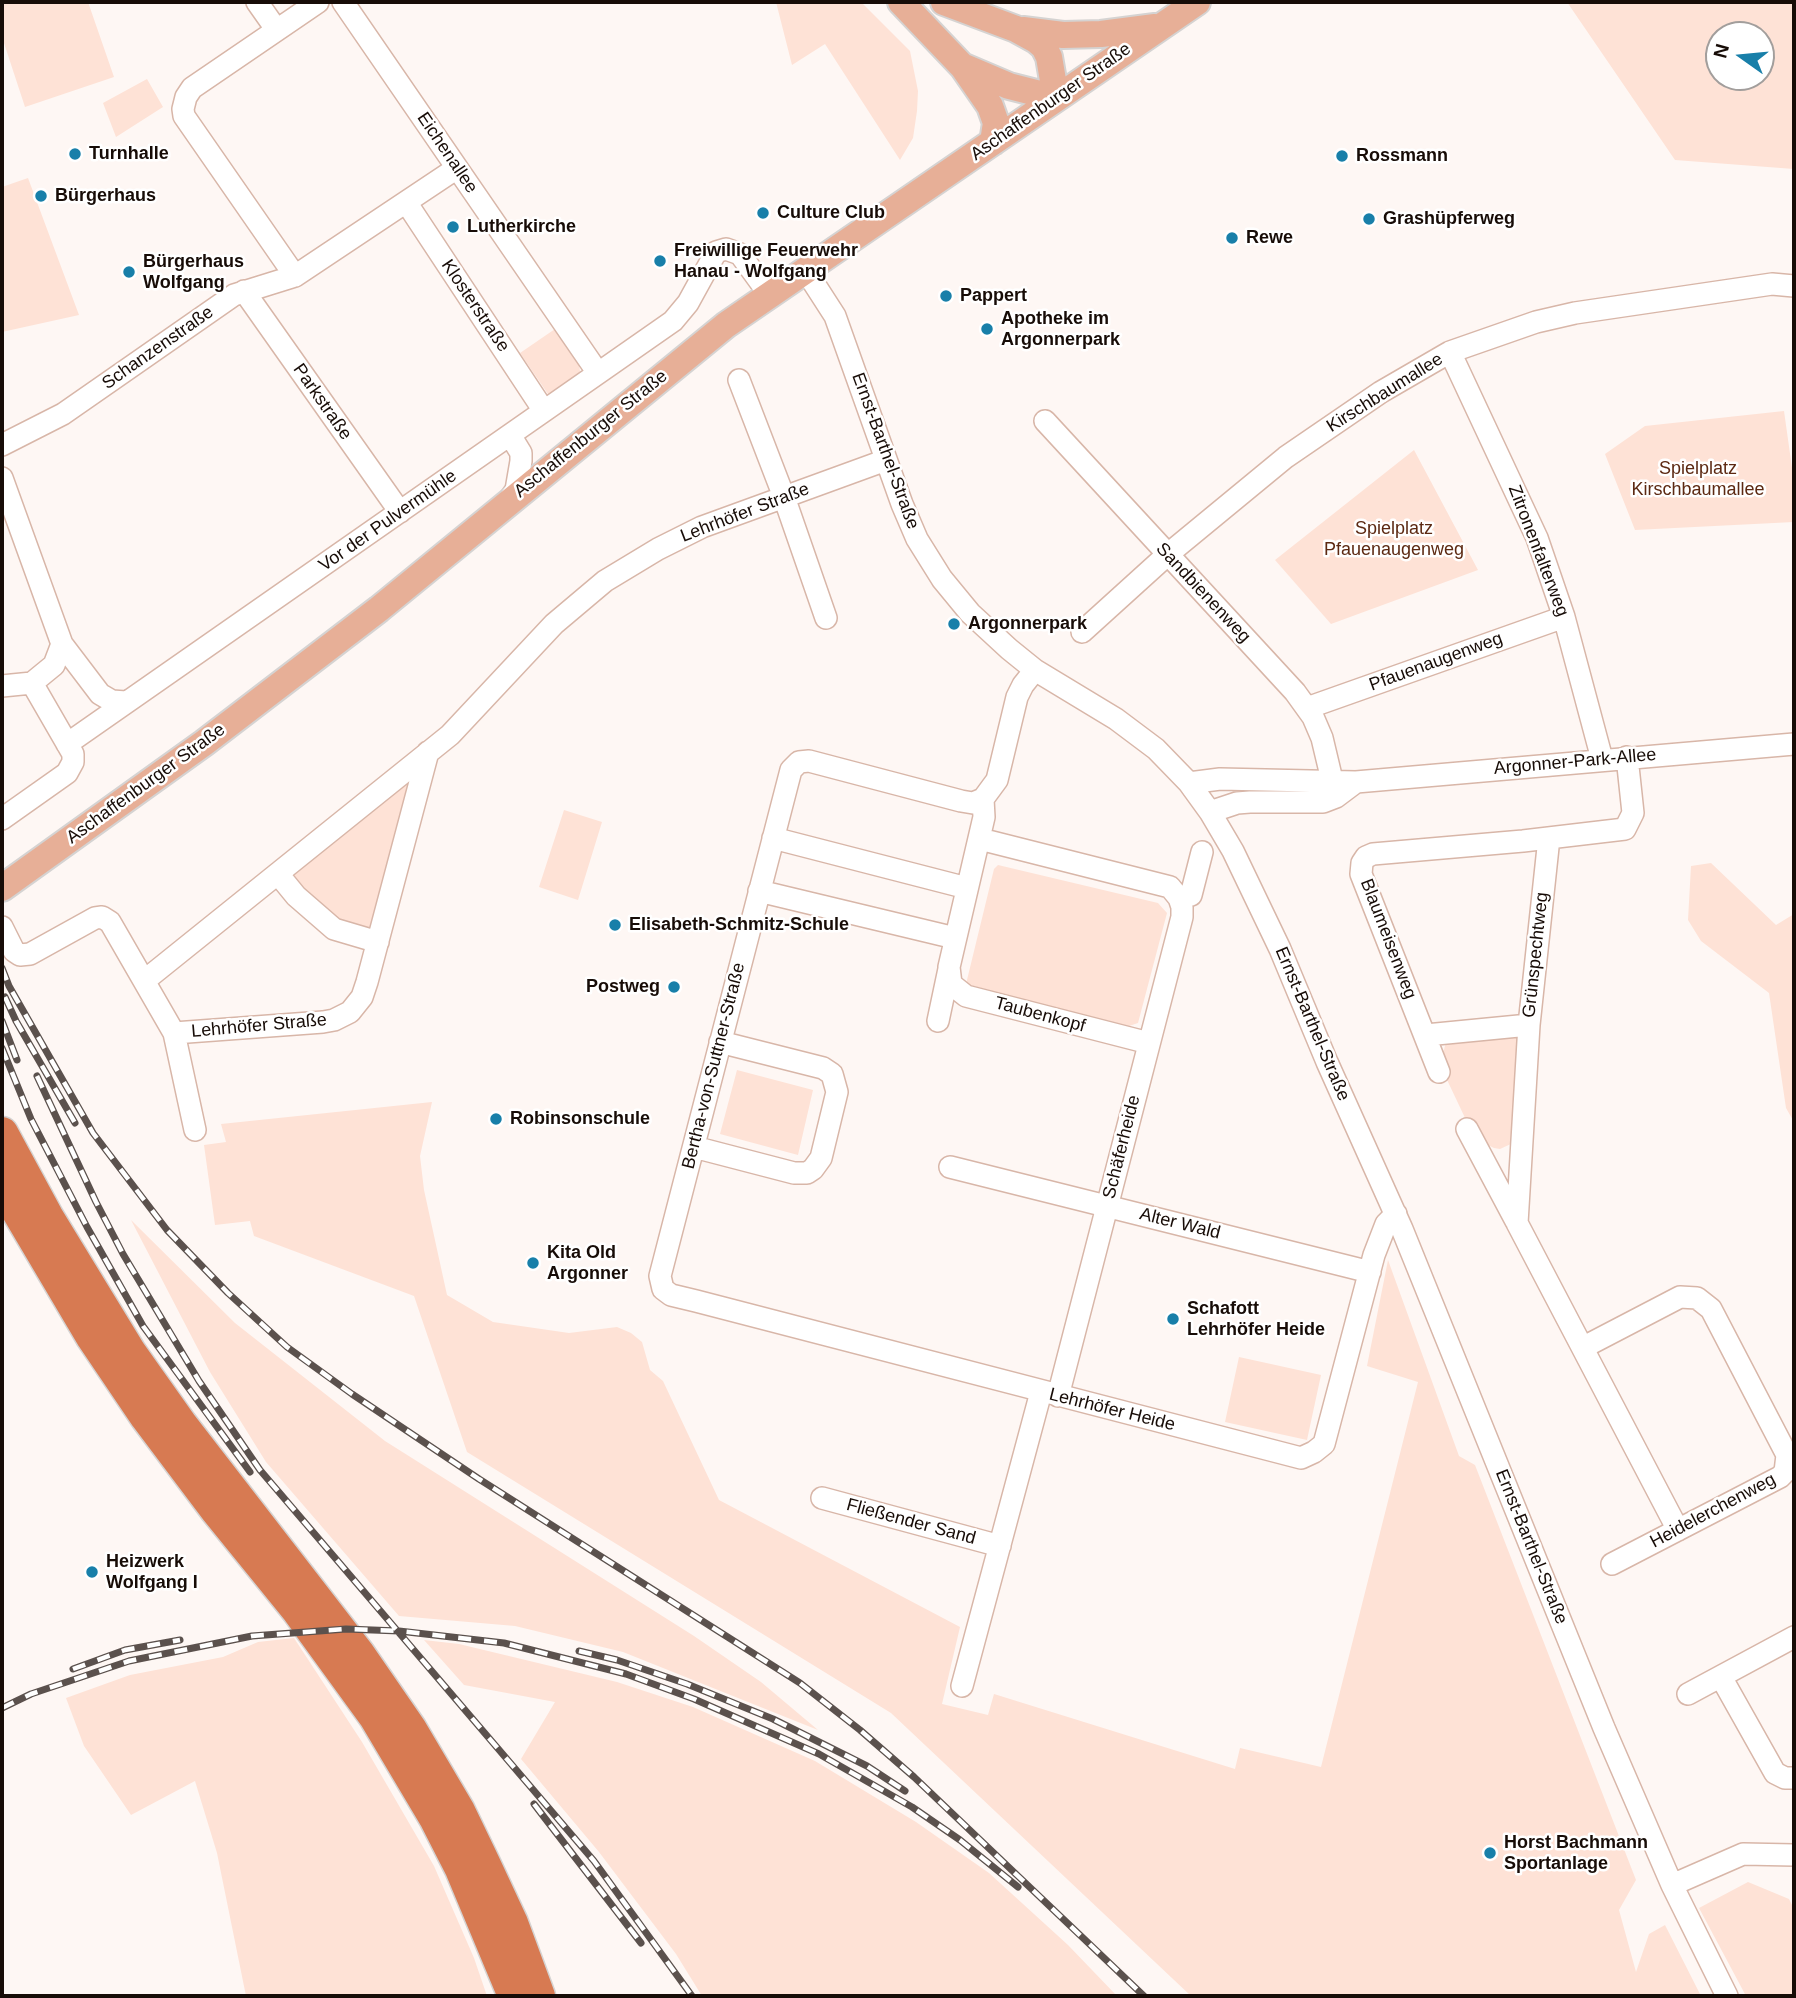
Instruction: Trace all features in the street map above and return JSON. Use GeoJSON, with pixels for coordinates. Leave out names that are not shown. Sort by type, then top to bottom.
{"type":"FeatureCollection","features":[{"type":"Feature","properties":{"kind":"highway"},"geometry":{"type":"LineString","coordinates":[[2,1133],[47,1216],[130,1352],[181,1424],[359,1654],[410,1728],[459,1811],[512,1923],[539,1996]]}},
{"type":"Feature","properties":{"kind":"highway"},"geometry":{"type":"LineString","coordinates":[[2,1185],[92,1337],[146,1417],[216,1510],[298,1611],[381,1727],[435,1818],[461,1869],[514,1996]]}},
{"type":"Feature","properties":{"kind":"main road"},"geometry":{"type":"LineString","coordinates":[[901,2],[962,65],[990,106],[996,123],[993,142]]}},
{"type":"Feature","properties":{"kind":"main road"},"geometry":{"type":"LineString","coordinates":[[944,2],[1028,34],[1044,47],[1049,57],[1056,98],[1009,86],[962,65]]}},
{"type":"Feature","properties":{"kind":"main road","name":"Aschaffenburger Straße"},"geometry":{"type":"LineString","coordinates":[[6,885],[259,701],[379,609],[509,500],[701,345],[769,294],[1197,2]]}},
{"type":"Feature","properties":{"kind":"main road"},"geometry":{"type":"LineString","coordinates":[[1016,29],[1063,35],[1101,34],[1160,27]]}},
{"type":"Feature","properties":{"kind":"street"},"geometry":{"type":"LineString","coordinates":[[257,2],[276,29]]}},
{"type":"Feature","properties":{"kind":"street"},"geometry":{"type":"LineString","coordinates":[[295,276],[184,116],[184,103],[192,88],[318,2]]}},
{"type":"Feature","properties":{"kind":"street","name":"Eichenallee"},"geometry":{"type":"LineString","coordinates":[[343,2],[598,373]]}},
{"type":"Feature","properties":{"kind":"street","name":"Schanzenstraße"},"geometry":{"type":"LineString","coordinates":[[2,445],[63,414],[234,295],[295,276],[457,168]]}},
{"type":"Feature","properties":{"kind":"street","name":"Klosterstraße"},"geometry":{"type":"LineString","coordinates":[[406,202],[544,411]]}},
{"type":"Feature","properties":{"kind":"street","name":"Vor der Pulvermühle"},"geometry":{"type":"LineString","coordinates":[[67,744],[673,321],[688,303],[714,256],[721,250],[740,254],[769,294]]}},
{"type":"Feature","properties":{"kind":"street","name":"Ernst-Barthel-Straße"},"geometry":{"type":"LineString","coordinates":[[806,271],[835,316],[917,539],[942,579],[970,613],[1035,670],[1116,719],[1156,750],[1189,783],[1210,811],[1233,851],[1280,949],[1327,1062],[1396,1214],[1604,1728],[1672,1885],[1727,1996]]}},
{"type":"Feature","properties":{"kind":"street","name":"Kirschbaumallee"},"geometry":{"type":"LineString","coordinates":[[1082,632],[1167,555],[1286,457],[1392,385],[1450,352],[1536,322],[1575,313],[1772,284],[1794,286]]}},
{"type":"Feature","properties":{"kind":"street","name":"Parkstraße"},"geometry":{"type":"LineString","coordinates":[[244,291],[400,512]]}},
{"type":"Feature","properties":{"kind":"street","name":"Zitronenfalterweg"},"geometry":{"type":"LineString","coordinates":[[1450,352],[1537,538],[1564,617],[1602,759]]}},
{"type":"Feature","properties":{"kind":"street"},"geometry":{"type":"LineString","coordinates":[[739,380],[827,618]]}},
{"type":"Feature","properties":{"kind":"street","name":"Sandbienenweg"},"geometry":{"type":"LineString","coordinates":[[1045,421],[1307,708],[1326,751],[1332,780]]}},
{"type":"Feature","properties":{"kind":"street"},"geometry":{"type":"LineString","coordinates":[[509,500],[516,490],[522,461],[517,444],[510,435]]}},
{"type":"Feature","properties":{"kind":"street","name":"Lehrhöfer Straße"},"geometry":{"type":"LineString","coordinates":[[144,981],[470,716],[554,624],[605,581],[688,534],[886,460]]}},
{"type":"Feature","properties":{"kind":"street"},"geometry":{"type":"LineString","coordinates":[[2,478],[62,644],[100,694],[111,701],[126,702]]}},
{"type":"Feature","properties":{"kind":"street","name":"Pfauenaugenweg"},"geometry":{"type":"LineString","coordinates":[[1307,708],[1564,617]]}},
{"type":"Feature","properties":{"kind":"street"},"geometry":{"type":"LineString","coordinates":[[2,686],[32,683],[54,665],[62,644]]}},
{"type":"Feature","properties":{"kind":"street"},"geometry":{"type":"LineString","coordinates":[[938,1021],[980,839],[984,817],[983,799],[997,780],[1017,697],[1035,670]]}},
{"type":"Feature","properties":{"kind":"street"},"geometry":{"type":"LineString","coordinates":[[2,819],[72,767],[74,757],[32,683]]}},
{"type":"Feature","properties":{"kind":"street","name":"Argonner-Park-Allee"},"geometry":{"type":"LineString","coordinates":[[1189,783],[1220,779],[1356,782],[1794,744]]}},
{"type":"Feature","properties":{"kind":"street","name":"Lehrhöfer Straße"},"geometry":{"type":"LineString","coordinates":[[174,1033],[323,1022],[350,1012],[362,997],[379,942],[428,752]]}},
{"type":"Feature","properties":{"kind":"street"},"geometry":{"type":"LineString","coordinates":[[1549,838],[1614,831],[1625,829],[1629,825],[1633,813],[1627,757]]}},
{"type":"Feature","properties":{"kind":"street","name":"Bertha-von-Suttner-Straße"},"geometry":{"type":"LineString","coordinates":[[663,1289],[660,1276],[791,770],[799,762],[809,761],[961,801],[973,803],[983,799]]}},
{"type":"Feature","properties":{"kind":"street","name":"Argonner-Park-Allee"},"geometry":{"type":"LineString","coordinates":[[1210,811],[1237,803],[1323,802],[1336,797],[1356,782]]}},
{"type":"Feature","properties":{"kind":"street"},"geometry":{"type":"LineString","coordinates":[[773,838],[967,888]]}},
{"type":"Feature","properties":{"kind":"street","name":"Grünspechtweg"},"geometry":{"type":"LineString","coordinates":[[1517,1223],[1529,1025],[1549,838]]}},
{"type":"Feature","properties":{"kind":"street","name":"Blaumeisenweg"},"geometry":{"type":"LineString","coordinates":[[1439,1072],[1361,874],[1362,863],[1366,857],[1383,853],[1549,838]]}},
{"type":"Feature","properties":{"kind":"street"},"geometry":{"type":"LineString","coordinates":[[980,839],[1170,887],[1179,898],[1191,895],[1202,852]]}},
{"type":"Feature","properties":{"kind":"street"},"geometry":{"type":"LineString","coordinates":[[278,874],[296,896],[334,929],[379,942]]}},
{"type":"Feature","properties":{"kind":"street"},"geometry":{"type":"LineString","coordinates":[[759,891],[955,938]]}},
{"type":"Feature","properties":{"kind":"street","name":"Schäferheide"},"geometry":{"type":"LineString","coordinates":[[1050,1394],[1107,1206],[1182,917],[1179,898]]}},
{"type":"Feature","properties":{"kind":"street","name":"Lehrhöfer Straße"},"geometry":{"type":"LineString","coordinates":[[2,927],[14,951],[20,955],[30,954],[91,920],[103,917],[110,922],[174,1033],[195,1130]]}},
{"type":"Feature","properties":{"kind":"street","name":"Taubenkopf"},"geometry":{"type":"LineString","coordinates":[[949,967],[951,984],[966,996],[1149,1043]]}},
{"type":"Feature","properties":{"kind":"street"},"geometry":{"type":"LineString","coordinates":[[1426,1035],[1529,1025]]}},
{"type":"Feature","properties":{"kind":"street"},"geometry":{"type":"LineString","coordinates":[[694,1147],[793,1173],[807,1173],[821,1158],[837,1091],[832,1074],[823,1068],[720,1042]]}},
{"type":"Feature","properties":{"kind":"street"},"geometry":{"type":"LineString","coordinates":[[1467,1129],[1678,1530]]}},
{"type":"Feature","properties":{"kind":"street","name":"Alter Wald"},"geometry":{"type":"LineString","coordinates":[[950,1167],[1370,1272]]}},
{"type":"Feature","properties":{"kind":"street","name":"Lehrhöfer Heide"},"geometry":{"type":"LineString","coordinates":[[663,1289],[696,1301],[1301,1458],[1324,1444],[1370,1272],[1386,1224],[1396,1214]]}},
{"type":"Feature","properties":{"kind":"street","name":"Heidelerchenweg"},"geometry":{"type":"LineString","coordinates":[[1584,1347],[1680,1297],[1697,1298],[1712,1309],[1787,1455],[1785,1472],[1780,1477],[1612,1564]]}},
{"type":"Feature","properties":{"kind":"street","name":"Fließender Sand"},"geometry":{"type":"LineString","coordinates":[[962,1686],[1000,1546],[1050,1394]]}},
{"type":"Feature","properties":{"kind":"street","name":"Fließender Sand"},"geometry":{"type":"LineString","coordinates":[[822,1498],[1000,1546]]}},
{"type":"Feature","properties":{"kind":"street"},"geometry":{"type":"LineString","coordinates":[[1688,1694],[1794,1637]]}},
{"type":"Feature","properties":{"kind":"street"},"geometry":{"type":"LineString","coordinates":[[1721,1677],[1775,1773],[1785,1779],[1794,1778]]}},
{"type":"Feature","properties":{"kind":"street"},"geometry":{"type":"LineString","coordinates":[[1672,1885],[1743,1854],[1794,1855]]}},
{"type":"Feature","properties":{"kind":"green space"},"geometry":{"type":"Polygon","coordinates":[[[2,2],[88,2],[114,77],[25,107],[2,37],[2,2]]]}},
{"type":"Feature","properties":{"kind":"green space"},"geometry":{"type":"Polygon","coordinates":[[[776,2],[861,2],[910,51],[918,91],[917,111],[913,138],[900,160],[825,44],[792,65],[776,2]]]}},
{"type":"Feature","properties":{"kind":"green space"},"geometry":{"type":"Polygon","coordinates":[[[1567,2],[1794,2],[1794,169],[1675,160],[1567,2]]]}},
{"type":"Feature","properties":{"kind":"green space"},"geometry":{"type":"Polygon","coordinates":[[[147,79],[163,107],[116,137],[103,103],[147,79]]]}},
{"type":"Feature","properties":{"kind":"green space"},"geometry":{"type":"Polygon","coordinates":[[[28,178],[79,315],[2,332],[2,187],[28,178]]]}},
{"type":"Feature","properties":{"kind":"green space"},"geometry":{"type":"Polygon","coordinates":[[[555,329],[579,364],[580,371],[579,377],[550,397],[520,353],[555,329]]]}},
{"type":"Feature","properties":{"kind":"green space","name":"Spielplatz Kirschbaumallee"},"geometry":{"type":"Polygon","coordinates":[[[1784,411],[1794,482],[1794,522],[1635,530],[1605,454],[1645,426],[1784,411]]]}},
{"type":"Feature","properties":{"kind":"green space","name":"Spielplatz Pfauenaugenweg"},"geometry":{"type":"Polygon","coordinates":[[[1414,450],[1478,570],[1331,624],[1275,560],[1414,450]]]}},
{"type":"Feature","properties":{"kind":"green space"},"geometry":{"type":"Polygon","coordinates":[[[410,781],[375,922],[370,930],[344,925],[294,887],[292,873],[410,781]]]}},
{"type":"Feature","properties":{"kind":"green space"},"geometry":{"type":"Polygon","coordinates":[[[564,810],[602,822],[578,900],[539,887],[564,810]]]}},
{"type":"Feature","properties":{"kind":"green space"},"geometry":{"type":"Polygon","coordinates":[[[1711,863],[1776,925],[1794,914],[1794,1122],[1786,1108],[1769,993],[1701,941],[1688,920],[1691,866],[1711,863]]]}},
{"type":"Feature","properties":{"kind":"green space"},"geometry":{"type":"Polygon","coordinates":[[[998,865],[1158,903],[1167,913],[1138,1023],[1126,1027],[966,984],[994,869],[998,865]]]}},
{"type":"Feature","properties":{"kind":"green space"},"geometry":{"type":"Polygon","coordinates":[[[1517,1035],[1521,1041],[1513,1143],[1500,1149],[1494,1148],[1475,1139],[1440,1065],[1446,1042],[1517,1035]]]}},
{"type":"Feature","properties":{"kind":"green space"},"geometry":{"type":"Polygon","coordinates":[[[737,1070],[813,1090],[798,1155],[720,1134],[737,1070]]]}},
{"type":"Feature","properties":{"kind":"green space"},"geometry":{"type":"Polygon","coordinates":[[[432,1102],[420,1156],[424,1190],[447,1295],[493,1322],[569,1333],[617,1327],[642,1342],[650,1370],[663,1381],[719,1500],[960,1627],[942,1704],[988,1715],[994,1694],[1235,1769],[1240,1748],[1321,1767],[1418,1382],[1367,1366],[1388,1260],[1459,1456],[1475,1465],[1636,1880],[1619,1910],[1636,1972],[1649,1934],[1665,1925],[1701,1996],[1191,1996],[891,1713],[467,1452],[414,1296],[254,1236],[250,1221],[215,1225],[204,1145],[226,1142],[221,1124],[432,1102]]]}},
{"type":"Feature","properties":{"kind":"green space"},"geometry":{"type":"Polygon","coordinates":[[[131,1220],[235,1323],[385,1441],[694,1636],[761,1682],[818,1730],[623,1652],[515,1626],[399,1616],[266,1462],[210,1372],[131,1220]]]}},
{"type":"Feature","properties":{"kind":"green space"},"geometry":{"type":"Polygon","coordinates":[[[1239,1357],[1321,1375],[1307,1440],[1225,1422],[1239,1357]]]}},
{"type":"Feature","properties":{"kind":"green space"},"geometry":{"type":"Polygon","coordinates":[[[294,1638],[362,1742],[434,1866],[474,1958],[487,1996],[246,1996],[217,1853],[195,1781],[131,1815],[84,1746],[66,1698],[130,1675],[223,1657],[258,1642],[294,1638]]]}},
{"type":"Feature","properties":{"kind":"green space"},"geometry":{"type":"Polygon","coordinates":[[[424,1640],[459,1644],[617,1682],[693,1707],[815,1761],[916,1822],[989,1873],[1068,1945],[1117,1996],[702,1996],[676,1954],[599,1852],[521,1759],[555,1702],[464,1685],[424,1640]]]}},
{"type":"Feature","properties":{"kind":"green space"},"geometry":{"type":"Polygon","coordinates":[[[1748,1882],[1789,1899],[1794,1909],[1794,1996],[1746,1996],[1699,1908],[1748,1882]]]}},
{"type":"Feature","properties":{"kind":"railway"},"geometry":{"type":"LineString","coordinates":[[2,968],[9,986],[93,1133],[167,1230],[228,1293],[287,1347],[479,1479],[800,1683],[914,1777],[1144,1996]]}},
{"type":"Feature","properties":{"kind":"railway"},"geometry":{"type":"LineString","coordinates":[[5,997],[75,1123]]}},
{"type":"Feature","properties":{"kind":"railway"},"geometry":{"type":"LineString","coordinates":[[2,1021],[17,1060]]}},
{"type":"Feature","properties":{"kind":"railway"},"geometry":{"type":"LineString","coordinates":[[2,1048],[31,1119],[87,1227],[143,1326],[250,1472]]}},
{"type":"Feature","properties":{"kind":"railway"},"geometry":{"type":"LineString","coordinates":[[37,1076],[123,1254],[199,1381],[260,1470],[594,1861],[692,1996]]}},
{"type":"Feature","properties":{"kind":"railway"},"geometry":{"type":"LineString","coordinates":[[2,1708],[31,1694],[129,1661],[252,1636],[346,1629],[399,1631],[504,1643],[626,1674],[694,1699],[819,1754],[912,1807],[960,1840],[1018,1887]]}},
{"type":"Feature","properties":{"kind":"railway"},"geometry":{"type":"LineString","coordinates":[[73,1669],[125,1650],[180,1640]]}},
{"type":"Feature","properties":{"kind":"railway"},"geometry":{"type":"LineString","coordinates":[[579,1651],[617,1660],[687,1684],[773,1719],[867,1766],[905,1791]]}},
{"type":"Feature","properties":{"kind":"railway"},"geometry":{"type":"LineString","coordinates":[[534,1804],[641,1943]]}},
{"type":"Feature","properties":{"kind":"place","name":"Turnhalle"},"geometry":{"type":"Point","coordinates":[75,154]}},
{"type":"Feature","properties":{"kind":"place","name":"Rossmann"},"geometry":{"type":"Point","coordinates":[1342,156]}},
{"type":"Feature","properties":{"kind":"place","name":"Bürgerhaus"},"geometry":{"type":"Point","coordinates":[41,196]}},
{"type":"Feature","properties":{"kind":"place","name":"Culture Club"},"geometry":{"type":"Point","coordinates":[763,213]}},
{"type":"Feature","properties":{"kind":"place","name":"Grashüpferweg"},"geometry":{"type":"Point","coordinates":[1369,219]}},
{"type":"Feature","properties":{"kind":"place","name":"Lutherkirche"},"geometry":{"type":"Point","coordinates":[453,227]}},
{"type":"Feature","properties":{"kind":"place","name":"Rewe"},"geometry":{"type":"Point","coordinates":[1232,238]}},
{"type":"Feature","properties":{"kind":"place","name":"Freiwillige Feuerwehr Hanau - Wolfgang"},"geometry":{"type":"Point","coordinates":[660,261]}},
{"type":"Feature","properties":{"kind":"place","name":"Bürgerhaus Wolfgang"},"geometry":{"type":"Point","coordinates":[129,272]}},
{"type":"Feature","properties":{"kind":"place","name":"Pappert"},"geometry":{"type":"Point","coordinates":[946,296]}},
{"type":"Feature","properties":{"kind":"place","name":"Apotheke im Argonnerpark"},"geometry":{"type":"Point","coordinates":[987,329]}},
{"type":"Feature","properties":{"kind":"place","name":"Argonnerpark"},"geometry":{"type":"Point","coordinates":[954,624]}},
{"type":"Feature","properties":{"kind":"place","name":"Elisabeth-Schmitz-Schule"},"geometry":{"type":"Point","coordinates":[615,925]}},
{"type":"Feature","properties":{"kind":"place","name":"Postweg"},"geometry":{"type":"Point","coordinates":[674,987]}},
{"type":"Feature","properties":{"kind":"place","name":"Robinsonschule"},"geometry":{"type":"Point","coordinates":[496,1119]}},
{"type":"Feature","properties":{"kind":"place","name":"Kita Old Argonner"},"geometry":{"type":"Point","coordinates":[533,1263]}},
{"type":"Feature","properties":{"kind":"place","name":"Schafott Lehrhöfer Heide"},"geometry":{"type":"Point","coordinates":[1173,1319]}},
{"type":"Feature","properties":{"kind":"place","name":"Heizwerk Wolfgang I"},"geometry":{"type":"Point","coordinates":[92,1572]}},
{"type":"Feature","properties":{"kind":"place","name":"Horst Bachmann Sportanlage"},"geometry":{"type":"Point","coordinates":[1490,1853]}}]}
